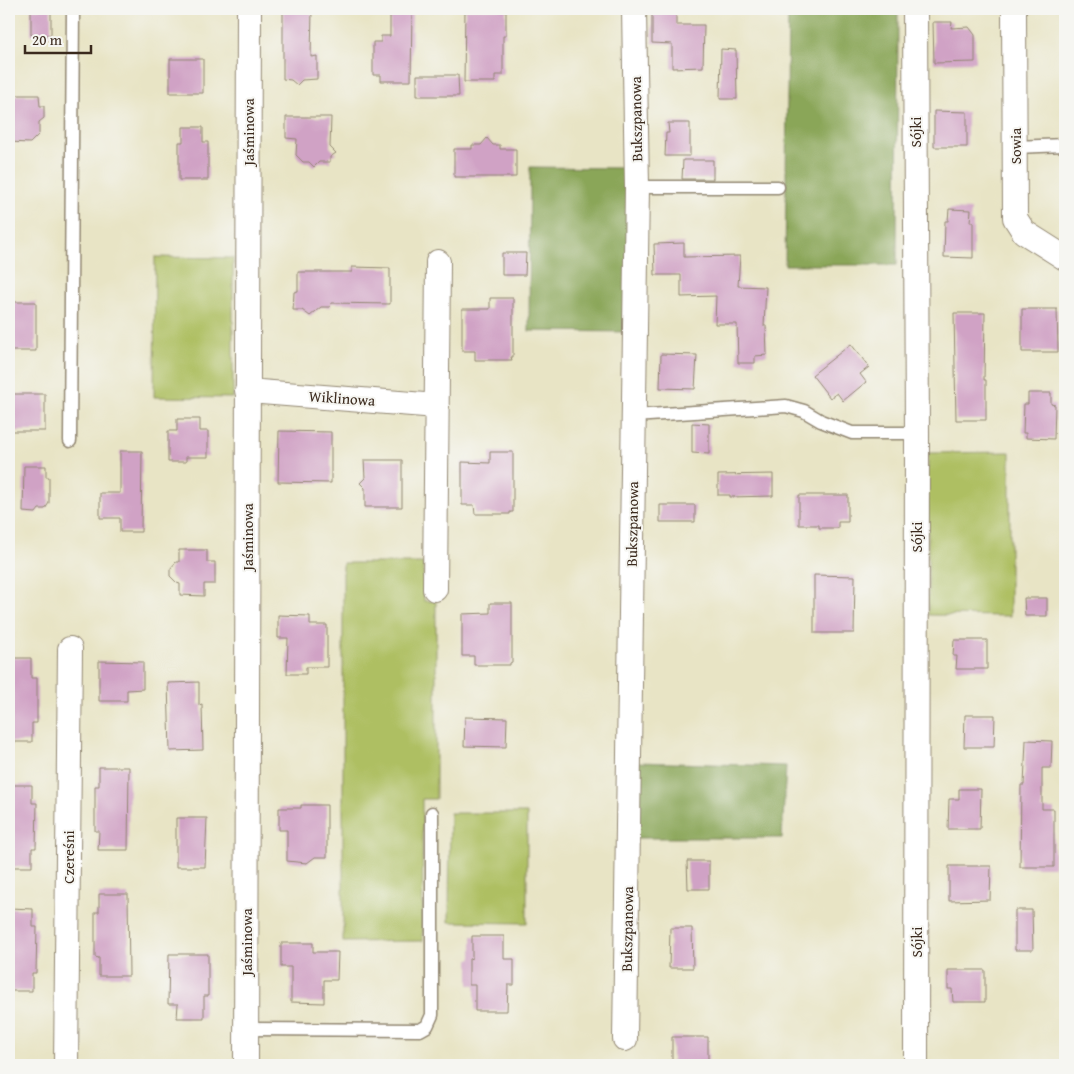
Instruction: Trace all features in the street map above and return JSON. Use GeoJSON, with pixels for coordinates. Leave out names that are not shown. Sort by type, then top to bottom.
{"type":"FeatureCollection","features":[{"type":"Feature","properties":{"kind":"street","name":"Jaśminowa"},"geometry":{"type":"LineString","coordinates":[[246,1065],[249,9]]}},
{"type":"Feature","properties":{"kind":"street","name":"Bukszpanowa"},"geometry":{"type":"LineString","coordinates":[[626,1039],[637,187],[634,9]]}},
{"type":"Feature","properties":{"kind":"street","name":"Sójki"},"geometry":{"type":"LineString","coordinates":[[915,9],[917,433],[916,1065]]}},
{"type":"Feature","properties":{"kind":"street","name":"Sowia"},"geometry":{"type":"LineString","coordinates":[[1014,9],[1015,218],[1024,232],[1065,258]]}},
{"type":"Feature","properties":{"kind":"street"},"geometry":{"type":"LineString","coordinates":[[435,589],[438,262]]}},
{"type":"Feature","properties":{"kind":"street","name":"Wiklinowa"},"geometry":{"type":"LineString","coordinates":[[247,392],[437,406]]}},
{"type":"Feature","properties":{"kind":"street","name":"Czereśni"},"geometry":{"type":"LineString","coordinates":[[66,1065],[70,650]]}},
{"type":"Feature","properties":{"kind":"lane"},"geometry":{"type":"LineString","coordinates":[[70,441],[73,9]]}},
{"type":"Feature","properties":{"kind":"lane"},"geometry":{"type":"LineString","coordinates":[[1015,147],[1065,144]]}},
{"type":"Feature","properties":{"kind":"lane"},"geometry":{"type":"LineString","coordinates":[[637,187],[778,187]]}},
{"type":"Feature","properties":{"kind":"lane"},"geometry":{"type":"LineString","coordinates":[[634,416],[786,406],[804,411],[821,421],[852,433],[917,433]]}},
{"type":"Feature","properties":{"kind":"lane"},"geometry":{"type":"LineString","coordinates":[[246,1029],[420,1030],[427,1026],[432,1014],[432,813]]}},
{"type":"Feature","properties":{"kind":"green space"},"geometry":{"type":"Polygon","coordinates":[[[788,9],[898,9],[897,265],[785,265],[788,9]]]}},
{"type":"Feature","properties":{"kind":"green space"},"geometry":{"type":"Polygon","coordinates":[[[530,167],[629,168],[627,332],[529,331],[530,167]]]}},
{"type":"Feature","properties":{"kind":"green space"},"geometry":{"type":"Polygon","coordinates":[[[155,257],[233,258],[233,398],[154,397],[155,257]]]}},
{"type":"Feature","properties":{"kind":"green space"},"geometry":{"type":"Polygon","coordinates":[[[1010,452],[1010,616],[928,615],[928,453],[1010,452]]]}},
{"type":"Feature","properties":{"kind":"green space"},"geometry":{"type":"Polygon","coordinates":[[[343,563],[423,563],[424,601],[436,601],[436,799],[422,799],[423,941],[343,942],[343,563]]]}},
{"type":"Feature","properties":{"kind":"green space"},"geometry":{"type":"Polygon","coordinates":[[[636,762],[786,766],[782,838],[637,838],[636,762]]]}},
{"type":"Feature","properties":{"kind":"green space"},"geometry":{"type":"Polygon","coordinates":[[[450,813],[527,813],[527,923],[449,922],[450,813]]]}},
{"type":"Feature","properties":{"kind":"building"},"geometry":{"type":"Polygon","coordinates":[[[31,9],[51,9],[51,35],[31,35],[31,9]]]}},
{"type":"Feature","properties":{"kind":"building"},"geometry":{"type":"Polygon","coordinates":[[[283,9],[312,9],[311,57],[317,56],[317,79],[302,80],[297,85],[291,80],[283,79],[283,9]]]}},
{"type":"Feature","properties":{"kind":"building"},"geometry":{"type":"Polygon","coordinates":[[[390,9],[412,9],[411,81],[381,81],[381,75],[373,75],[373,42],[381,42],[381,36],[390,36],[390,9]]]}},
{"type":"Feature","properties":{"kind":"building"},"geometry":{"type":"Polygon","coordinates":[[[465,9],[506,9],[506,36],[503,36],[503,75],[495,75],[495,82],[464,82],[465,9]]]}},
{"type":"Feature","properties":{"kind":"building"},"geometry":{"type":"Polygon","coordinates":[[[652,9],[676,9],[676,25],[704,25],[703,67],[672,68],[672,44],[652,43],[652,9]]]}},
{"type":"Feature","properties":{"kind":"building"},"geometry":{"type":"Polygon","coordinates":[[[933,22],[952,22],[951,28],[969,27],[975,35],[975,62],[934,63],[933,22]]]}},
{"type":"Feature","properties":{"kind":"building"},"geometry":{"type":"Polygon","coordinates":[[[721,49],[736,50],[737,99],[720,99],[721,49]]]}},
{"type":"Feature","properties":{"kind":"building"},"geometry":{"type":"Polygon","coordinates":[[[170,59],[203,59],[203,93],[170,93],[170,59]]]}},
{"type":"Feature","properties":{"kind":"building"},"geometry":{"type":"Polygon","coordinates":[[[417,75],[458,75],[459,96],[417,96],[417,75]]]}},
{"type":"Feature","properties":{"kind":"building"},"geometry":{"type":"Polygon","coordinates":[[[9,95],[39,95],[40,106],[44,106],[44,118],[39,122],[39,134],[30,143],[9,142],[9,95]]]}},
{"type":"Feature","properties":{"kind":"building"},"geometry":{"type":"Polygon","coordinates":[[[934,111],[967,112],[967,147],[934,147],[934,111]]]}},
{"type":"Feature","properties":{"kind":"building"},"geometry":{"type":"Polygon","coordinates":[[[286,117],[331,117],[330,147],[336,153],[330,157],[330,162],[319,162],[314,167],[309,162],[303,162],[296,155],[297,139],[286,138],[286,117]]]}},
{"type":"Feature","properties":{"kind":"building"},"geometry":{"type":"Polygon","coordinates":[[[668,123],[690,123],[690,156],[665,156],[666,133],[669,133],[668,123]]]}},
{"type":"Feature","properties":{"kind":"building"},"geometry":{"type":"Polygon","coordinates":[[[183,127],[203,127],[203,142],[208,142],[208,180],[179,180],[179,142],[183,142],[183,127]]]}},
{"type":"Feature","properties":{"kind":"building"},"geometry":{"type":"Polygon","coordinates":[[[487,138],[493,145],[500,145],[500,149],[516,149],[516,177],[454,177],[454,149],[472,149],[472,145],[481,145],[487,138]]]}},
{"type":"Feature","properties":{"kind":"building"},"geometry":{"type":"Polygon","coordinates":[[[683,160],[713,160],[713,179],[682,179],[683,160]]]}},
{"type":"Feature","properties":{"kind":"building"},"geometry":{"type":"Polygon","coordinates":[[[949,209],[971,210],[973,258],[944,257],[945,221],[948,221],[949,209]]]}},
{"type":"Feature","properties":{"kind":"building"},"geometry":{"type":"Polygon","coordinates":[[[684,243],[684,257],[740,256],[738,286],[766,287],[764,326],[766,326],[767,355],[755,356],[755,363],[738,363],[737,324],[715,324],[716,296],[681,297],[681,275],[655,275],[654,244],[684,243]]]}},
{"type":"Feature","properties":{"kind":"building"},"geometry":{"type":"Polygon","coordinates":[[[502,253],[526,253],[525,275],[502,275],[502,253]]]}},
{"type":"Feature","properties":{"kind":"building"},"geometry":{"type":"Polygon","coordinates":[[[352,267],[390,268],[390,304],[331,303],[330,307],[321,307],[310,316],[302,310],[293,310],[294,292],[298,291],[298,272],[352,272],[352,267]]]}},
{"type":"Feature","properties":{"kind":"building"},"geometry":{"type":"Polygon","coordinates":[[[490,298],[513,298],[512,360],[475,360],[475,351],[462,351],[462,309],[490,309],[490,298]]]}},
{"type":"Feature","properties":{"kind":"building"},"geometry":{"type":"Polygon","coordinates":[[[9,302],[36,302],[36,351],[9,351],[9,302]]]}},
{"type":"Feature","properties":{"kind":"building"},"geometry":{"type":"Polygon","coordinates":[[[1022,309],[1057,309],[1058,352],[1022,352],[1022,309]]]}},
{"type":"Feature","properties":{"kind":"building"},"geometry":{"type":"Polygon","coordinates":[[[954,313],[985,313],[984,380],[986,380],[986,420],[956,420],[954,313]]]}},
{"type":"Feature","properties":{"kind":"building"},"geometry":{"type":"Polygon","coordinates":[[[851,344],[869,367],[860,374],[866,382],[843,401],[837,393],[830,398],[812,375],[851,344]]]}},
{"type":"Feature","properties":{"kind":"building"},"geometry":{"type":"Polygon","coordinates":[[[661,354],[697,355],[695,389],[660,388],[661,354]]]}},
{"type":"Feature","properties":{"kind":"building"},"geometry":{"type":"Polygon","coordinates":[[[1028,393],[1051,393],[1051,404],[1055,405],[1054,439],[1026,438],[1026,433],[1023,433],[1024,404],[1028,404],[1028,393]]]}},
{"type":"Feature","properties":{"kind":"building"},"geometry":{"type":"Polygon","coordinates":[[[9,394],[45,394],[45,431],[9,431],[9,394]]]}},
{"type":"Feature","properties":{"kind":"building"},"geometry":{"type":"Polygon","coordinates":[[[177,419],[200,419],[200,431],[208,431],[208,457],[186,457],[186,462],[168,462],[168,431],[177,431],[177,419]]]}},
{"type":"Feature","properties":{"kind":"building"},"geometry":{"type":"Polygon","coordinates":[[[692,423],[709,424],[709,454],[692,453],[692,423]]]}},
{"type":"Feature","properties":{"kind":"building"},"geometry":{"type":"Polygon","coordinates":[[[279,431],[331,432],[331,483],[278,482],[279,431]]]}},
{"type":"Feature","properties":{"kind":"building"},"geometry":{"type":"Polygon","coordinates":[[[120,451],[142,451],[141,532],[120,532],[120,518],[100,518],[100,493],[120,493],[120,451]]]}},
{"type":"Feature","properties":{"kind":"building"},"geometry":{"type":"Polygon","coordinates":[[[490,452],[513,452],[513,512],[510,512],[510,514],[475,514],[474,505],[462,505],[462,462],[490,463],[490,452]]]}},
{"type":"Feature","properties":{"kind":"building"},"geometry":{"type":"Polygon","coordinates":[[[364,460],[402,460],[402,507],[365,507],[365,488],[360,483],[365,478],[364,460]]]}},
{"type":"Feature","properties":{"kind":"building"},"geometry":{"type":"Polygon","coordinates":[[[24,466],[46,466],[46,477],[49,477],[49,503],[45,509],[39,509],[36,513],[23,512],[24,466]]]}},
{"type":"Feature","properties":{"kind":"building"},"geometry":{"type":"Polygon","coordinates":[[[773,474],[773,496],[730,497],[730,495],[718,495],[718,475],[773,474]]]}},
{"type":"Feature","properties":{"kind":"building"},"geometry":{"type":"Polygon","coordinates":[[[799,495],[848,495],[848,522],[838,522],[838,528],[819,528],[819,525],[799,525],[799,495]]]}},
{"type":"Feature","properties":{"kind":"building"},"geometry":{"type":"Polygon","coordinates":[[[660,505],[695,505],[695,522],[660,522],[660,505]]]}},
{"type":"Feature","properties":{"kind":"building"},"geometry":{"type":"Polygon","coordinates":[[[179,550],[207,550],[207,562],[215,562],[215,584],[204,584],[204,596],[180,595],[180,584],[170,576],[170,569],[176,562],[179,562],[179,550]]]}},
{"type":"Feature","properties":{"kind":"building"},"geometry":{"type":"Polygon","coordinates":[[[814,575],[855,576],[854,633],[814,633],[814,575]]]}},
{"type":"Feature","properties":{"kind":"building"},"geometry":{"type":"Polygon","coordinates":[[[1024,598],[1047,598],[1047,616],[1025,616],[1024,598]]]}},
{"type":"Feature","properties":{"kind":"building"},"geometry":{"type":"Polygon","coordinates":[[[490,603],[512,603],[512,662],[510,665],[474,665],[474,656],[462,656],[462,614],[490,613],[490,603]]]}},
{"type":"Feature","properties":{"kind":"building"},"geometry":{"type":"Polygon","coordinates":[[[278,615],[310,616],[310,625],[327,625],[327,667],[306,667],[306,674],[287,674],[288,638],[278,638],[278,615]]]}},
{"type":"Feature","properties":{"kind":"building"},"geometry":{"type":"Polygon","coordinates":[[[954,640],[987,640],[987,669],[956,669],[957,656],[953,656],[954,640]]]}},
{"type":"Feature","properties":{"kind":"building"},"geometry":{"type":"Polygon","coordinates":[[[9,658],[31,658],[31,678],[37,678],[37,723],[32,723],[32,742],[9,742],[9,658]]]}},
{"type":"Feature","properties":{"kind":"building"},"geometry":{"type":"Polygon","coordinates":[[[99,661],[143,662],[143,689],[127,690],[127,701],[99,701],[99,661]]]}},
{"type":"Feature","properties":{"kind":"building"},"geometry":{"type":"Polygon","coordinates":[[[199,682],[199,705],[202,704],[203,750],[170,751],[168,683],[199,682]]]}},
{"type":"Feature","properties":{"kind":"building"},"geometry":{"type":"Polygon","coordinates":[[[965,715],[995,715],[994,747],[964,747],[965,715]]]}},
{"type":"Feature","properties":{"kind":"building"},"geometry":{"type":"Polygon","coordinates":[[[465,717],[507,718],[506,747],[464,746],[465,717]]]}},
{"type":"Feature","properties":{"kind":"building"},"geometry":{"type":"Polygon","coordinates":[[[1026,740],[1052,741],[1051,768],[1042,768],[1042,809],[1054,809],[1054,867],[1020,867],[1021,785],[1024,785],[1026,740]]]}},
{"type":"Feature","properties":{"kind":"building"},"geometry":{"type":"Polygon","coordinates":[[[99,767],[129,767],[128,850],[98,850],[99,831],[95,831],[95,786],[99,786],[99,767]]]}},
{"type":"Feature","properties":{"kind":"building"},"geometry":{"type":"Polygon","coordinates":[[[9,785],[32,785],[32,803],[37,803],[36,848],[32,848],[32,867],[9,867],[9,785]]]}},
{"type":"Feature","properties":{"kind":"building"},"geometry":{"type":"Polygon","coordinates":[[[959,789],[981,789],[980,829],[948,829],[949,799],[959,799],[959,789]]]}},
{"type":"Feature","properties":{"kind":"building"},"geometry":{"type":"Polygon","coordinates":[[[301,805],[327,805],[327,857],[315,857],[307,863],[287,861],[287,830],[279,830],[279,808],[301,808],[301,805]]]}},
{"type":"Feature","properties":{"kind":"building"},"geometry":{"type":"Polygon","coordinates":[[[176,818],[207,818],[205,867],[176,867],[176,818]]]}},
{"type":"Feature","properties":{"kind":"building"},"geometry":{"type":"Polygon","coordinates":[[[687,861],[709,861],[709,889],[688,889],[687,861]]]}},
{"type":"Feature","properties":{"kind":"building"},"geometry":{"type":"Polygon","coordinates":[[[949,866],[991,866],[990,900],[949,901],[949,866]]]}},
{"type":"Feature","properties":{"kind":"building"},"geometry":{"type":"Polygon","coordinates":[[[99,894],[128,894],[129,976],[99,976],[99,958],[95,957],[95,912],[99,912],[99,894]]]}},
{"type":"Feature","properties":{"kind":"building"},"geometry":{"type":"Polygon","coordinates":[[[9,908],[33,909],[33,927],[37,927],[36,973],[32,973],[32,991],[9,991],[9,908]]]}},
{"type":"Feature","properties":{"kind":"building"},"geometry":{"type":"Polygon","coordinates":[[[1015,910],[1032,910],[1033,950],[1015,950],[1015,910]]]}},
{"type":"Feature","properties":{"kind":"building"},"geometry":{"type":"Polygon","coordinates":[[[670,928],[692,928],[693,968],[669,968],[670,928]]]}},
{"type":"Feature","properties":{"kind":"building"},"geometry":{"type":"Polygon","coordinates":[[[472,936],[504,936],[504,959],[514,959],[514,985],[508,985],[507,1011],[475,1011],[475,985],[469,985],[469,959],[472,958],[472,936]]]}},
{"type":"Feature","properties":{"kind":"building"},"geometry":{"type":"Polygon","coordinates":[[[281,943],[313,943],[313,952],[338,952],[337,980],[324,980],[324,1003],[291,1002],[291,967],[281,967],[281,943]]]}},
{"type":"Feature","properties":{"kind":"building"},"geometry":{"type":"Polygon","coordinates":[[[169,954],[208,954],[208,996],[204,996],[204,1018],[177,1018],[178,1004],[168,1004],[169,954]]]}},
{"type":"Feature","properties":{"kind":"building"},"geometry":{"type":"Polygon","coordinates":[[[948,970],[985,970],[985,1002],[953,1002],[952,989],[948,989],[948,970]]]}},
{"type":"Feature","properties":{"kind":"building"},"geometry":{"type":"Polygon","coordinates":[[[672,1037],[708,1037],[708,1065],[672,1065],[672,1037]]]}}]}
